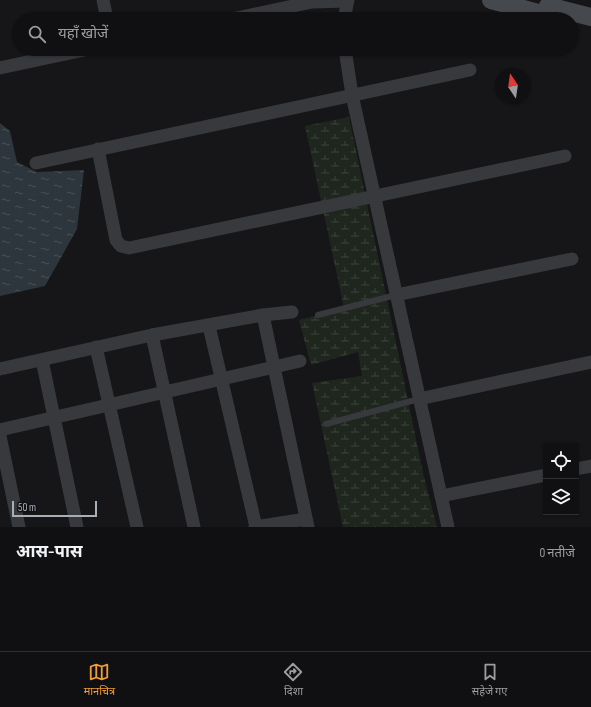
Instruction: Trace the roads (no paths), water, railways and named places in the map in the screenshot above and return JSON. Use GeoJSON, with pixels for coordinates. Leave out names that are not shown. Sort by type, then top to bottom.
{"type":"FeatureCollection","features":[{"type":"Feature","properties":{"kind":"main road"},"geometry":{"type":"LineString","coordinates":[[491,0],[535,12]]}},
{"type":"Feature","properties":{"kind":"main road"},"geometry":{"type":"LineString","coordinates":[[526,0],[572,12]]}},
{"type":"Feature","properties":{"kind":"main road"},"geometry":{"type":"LineString","coordinates":[[579,14],[591,17]]}},
{"type":"Feature","properties":{"kind":"main road"},"geometry":{"type":"LineString","coordinates":[[579,24],[591,27]]}},
{"type":"Feature","properties":{"kind":"street"},"geometry":{"type":"LineString","coordinates":[[103,0],[106,12]]}},
{"type":"Feature","properties":{"kind":"street"},"geometry":{"type":"LineString","coordinates":[[265,12],[312,2],[348,0],[345,12]]}},
{"type":"Feature","properties":{"kind":"street"},"geometry":{"type":"LineString","coordinates":[[0,68],[56,56]]}},
{"type":"Feature","properties":{"kind":"street"},"geometry":{"type":"LineString","coordinates":[[346,56],[352,95],[376,196],[396,295],[448,527]]}},
{"type":"Feature","properties":{"kind":"street"},"geometry":{"type":"LineString","coordinates":[[36,162],[470,70]]}},
{"type":"Feature","properties":{"kind":"street"},"geometry":{"type":"LineString","coordinates":[[98,149],[116,240],[121,246],[129,248],[565,156]]}},
{"type":"Feature","properties":{"kind":"street"},"geometry":{"type":"LineString","coordinates":[[396,295],[572,259]]}},
{"type":"Feature","properties":{"kind":"street"},"geometry":{"type":"LineString","coordinates":[[0,369],[152,335],[209,326],[263,315],[292,312]]}},
{"type":"Feature","properties":{"kind":"street"},"geometry":{"type":"LineString","coordinates":[[209,326],[255,527],[307,523],[263,315]]}},
{"type":"Feature","properties":{"kind":"street"},"geometry":{"type":"LineString","coordinates":[[152,335],[194,527]]}},
{"type":"Feature","properties":{"kind":"street"},"geometry":{"type":"LineString","coordinates":[[96,347],[137,527]]}},
{"type":"Feature","properties":{"kind":"street"},"geometry":{"type":"LineString","coordinates":[[42,360],[77,527]]}},
{"type":"Feature","properties":{"kind":"street"},"geometry":{"type":"LineString","coordinates":[[0,430],[300,361]]}},
{"type":"Feature","properties":{"kind":"street"},"geometry":{"type":"LineString","coordinates":[[419,399],[591,362]]}},
{"type":"Feature","properties":{"kind":"street"},"geometry":{"type":"LineString","coordinates":[[0,436],[19,527]]}},
{"type":"Feature","properties":{"kind":"street"},"geometry":{"type":"LineString","coordinates":[[579,468],[591,466]]}},
{"type":"Feature","properties":{"kind":"street"},"geometry":{"type":"LineString","coordinates":[[441,496],[543,476]]}},
{"type":"Feature","properties":{"kind":"lane"},"geometry":{"type":"LineString","coordinates":[[318,314],[396,295]]}},
{"type":"Feature","properties":{"kind":"lane"},"geometry":{"type":"LineString","coordinates":[[326,424],[419,399]]}},
{"type":"Feature","properties":{"kind":"water"},"geometry":{"type":"Polygon","coordinates":[[[0,123],[10,131],[17,162],[37,172],[84,170],[77,229],[45,286],[0,296],[0,123]]]}}]}
